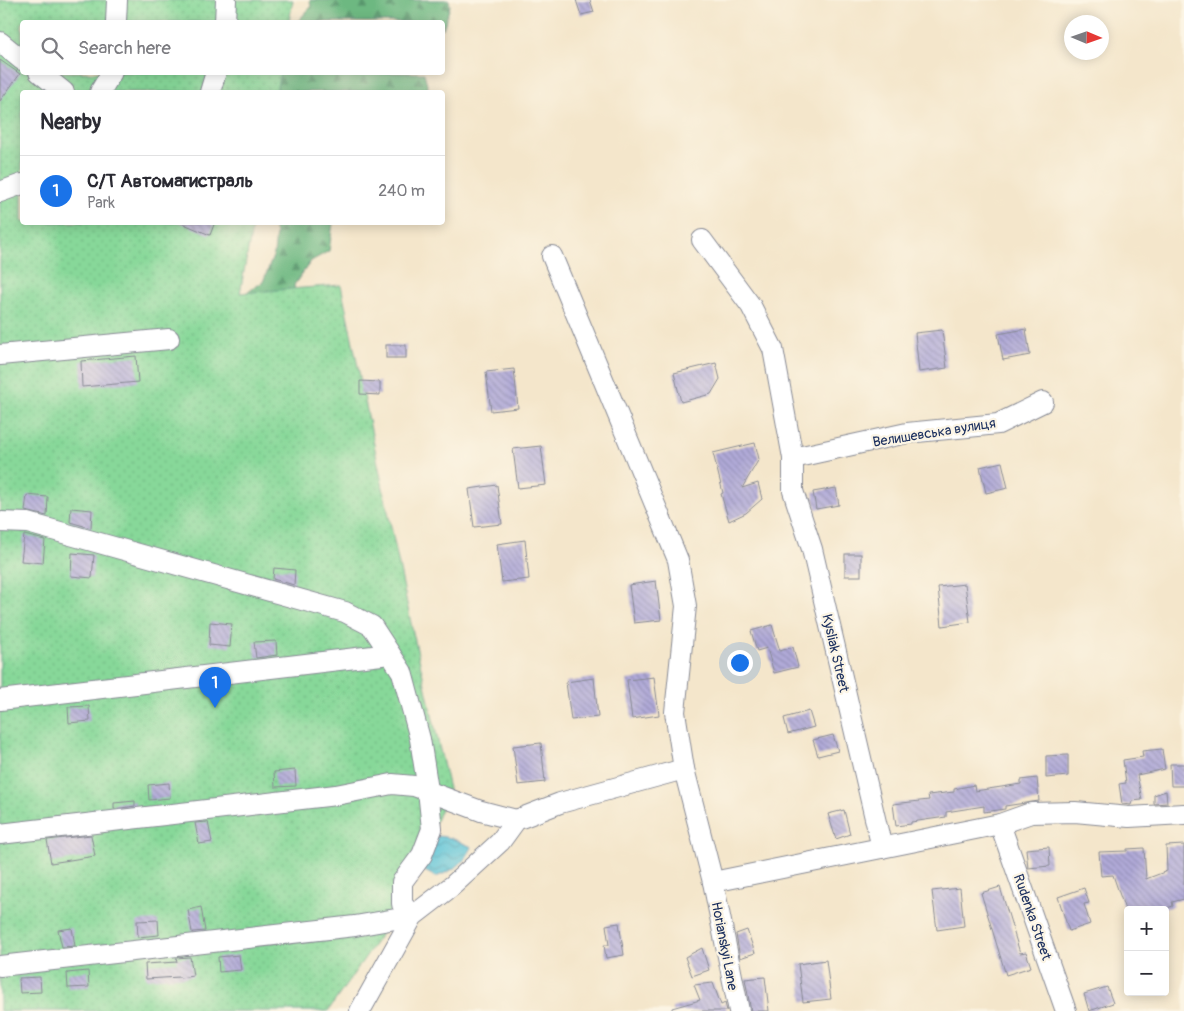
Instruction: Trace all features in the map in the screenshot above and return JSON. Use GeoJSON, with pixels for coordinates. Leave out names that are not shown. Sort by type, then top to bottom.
{"type":"FeatureCollection","features":[{"type":"Feature","properties":{"kind":"street"},"geometry":{"type":"LineString","coordinates":[[116,0],[116,20]]}},
{"type":"Feature","properties":{"kind":"street"},"geometry":{"type":"LineString","coordinates":[[225,20],[226,0]]}},
{"type":"Feature","properties":{"kind":"street"},"geometry":{"type":"LineString","coordinates":[[0,42],[20,58]]}},
{"type":"Feature","properties":{"kind":"street"},"geometry":{"type":"LineString","coordinates":[[42,75],[61,90]]}},
{"type":"Feature","properties":{"kind":"street"},"geometry":{"type":"LineString","coordinates":[[101,90],[110,75]]}},
{"type":"Feature","properties":{"kind":"street"},"geometry":{"type":"LineString","coordinates":[[211,90],[215,75]]}},
{"type":"Feature","properties":{"kind":"street"},"geometry":{"type":"LineString","coordinates":[[0,192],[20,185]]}},
{"type":"Feature","properties":{"kind":"street","name":"Kysliak Street"},"geometry":{"type":"LineString","coordinates":[[702,240],[751,306],[773,349],[793,458],[793,491],[812,549],[882,848]]}},
{"type":"Feature","properties":{"kind":"street","name":"Horianskyi Lane"},"geometry":{"type":"LineString","coordinates":[[552,256],[678,560],[686,606],[675,712],[684,769],[713,882],[739,1011]]}},
{"type":"Feature","properties":{"kind":"street"},"geometry":{"type":"LineString","coordinates":[[0,356],[169,339]]}},
{"type":"Feature","properties":{"kind":"street","name":"Велишевська вулиця"},"geometry":{"type":"LineString","coordinates":[[793,458],[907,433],[998,424],[1043,402]]}},
{"type":"Feature","properties":{"kind":"street"},"geometry":{"type":"LineString","coordinates":[[0,522],[28,523],[345,612],[372,626],[402,672],[420,739],[428,790],[432,829],[422,855],[402,882],[402,904],[413,916]]}},
{"type":"Feature","properties":{"kind":"street"},"geometry":{"type":"LineString","coordinates":[[0,700],[390,654]]}},
{"type":"Feature","properties":{"kind":"street"},"geometry":{"type":"LineString","coordinates":[[360,1011],[413,916],[452,886],[500,842],[516,820],[560,803],[684,769]]}},
{"type":"Feature","properties":{"kind":"street"},"geometry":{"type":"LineString","coordinates":[[0,834],[336,795],[392,784],[414,786],[428,790],[481,811],[516,820]]}},
{"type":"Feature","properties":{"kind":"street"},"geometry":{"type":"LineString","coordinates":[[713,882],[1000,824],[1031,813],[1075,812],[1129,817],[1184,814]]}},
{"type":"Feature","properties":{"kind":"street","name":"Rudenka Street"},"geometry":{"type":"LineString","coordinates":[[1000,824],[1066,1011]]}},
{"type":"Feature","properties":{"kind":"street"},"geometry":{"type":"LineString","coordinates":[[0,966],[355,926],[413,916]]}},
{"type":"Feature","properties":{"kind":"green space"},"geometry":{"type":"Polygon","coordinates":[[[0,0],[293,0],[289,20],[20,20],[20,75],[280,75],[276,90],[20,90],[20,225],[253,225],[240,293],[341,285],[412,628],[449,789],[402,904],[328,1011],[0,1011],[0,0]]]}},
{"type":"Feature","properties":{"kind":"green space"},"geometry":{"type":"Polygon","coordinates":[[[310,0],[449,0],[450,6],[445,22],[445,20],[299,20],[311,7],[310,0]]]}},
{"type":"Feature","properties":{"kind":"green space"},"geometry":{"type":"Polygon","coordinates":[[[279,75],[425,75],[428,90],[276,90],[279,75]]]}},
{"type":"Feature","properties":{"kind":"green space"},"geometry":{"type":"Polygon","coordinates":[[[272,225],[333,225],[329,251],[311,261],[294,285],[301,330],[239,297],[263,282],[274,254],[276,233],[272,225]]]}},
{"type":"Feature","properties":{"kind":"water"},"geometry":{"type":"Polygon","coordinates":[[[431,835],[451,838],[472,847],[458,866],[436,877],[423,870],[431,835]]]}},
{"type":"Feature","properties":{"kind":"building"},"geometry":{"type":"Polygon","coordinates":[[[576,0],[590,0],[594,12],[581,15],[576,0]]]}},
{"type":"Feature","properties":{"kind":"building"},"geometry":{"type":"Polygon","coordinates":[[[0,60],[20,74],[0,101],[0,60]]]}},
{"type":"Feature","properties":{"kind":"building"},"geometry":{"type":"Polygon","coordinates":[[[186,225],[214,225],[210,235],[186,225]]]}},
{"type":"Feature","properties":{"kind":"building"},"geometry":{"type":"Polygon","coordinates":[[[1026,329],[1030,355],[1003,360],[998,334],[1026,329]]]}},
{"type":"Feature","properties":{"kind":"building"},"geometry":{"type":"Polygon","coordinates":[[[942,330],[947,368],[919,372],[915,333],[942,330]]]}},
{"type":"Feature","properties":{"kind":"building"},"geometry":{"type":"Polygon","coordinates":[[[386,345],[406,345],[406,358],[386,358],[386,345]]]}},
{"type":"Feature","properties":{"kind":"building"},"geometry":{"type":"Polygon","coordinates":[[[136,356],[138,382],[82,387],[81,361],[136,356]]]}},
{"type":"Feature","properties":{"kind":"building"},"geometry":{"type":"Polygon","coordinates":[[[716,363],[720,379],[711,394],[681,402],[674,373],[716,363]]]}},
{"type":"Feature","properties":{"kind":"building"},"geometry":{"type":"Polygon","coordinates":[[[514,369],[518,408],[491,411],[486,372],[514,369]]]}},
{"type":"Feature","properties":{"kind":"building"},"geometry":{"type":"Polygon","coordinates":[[[360,381],[380,382],[380,395],[360,394],[360,381]]]}},
{"type":"Feature","properties":{"kind":"building"},"geometry":{"type":"Polygon","coordinates":[[[755,443],[759,459],[742,488],[758,483],[762,499],[746,513],[729,521],[721,494],[723,493],[713,453],[755,443]]]}},
{"type":"Feature","properties":{"kind":"building"},"geometry":{"type":"Polygon","coordinates":[[[541,446],[546,485],[518,488],[513,449],[541,446]]]}},
{"type":"Feature","properties":{"kind":"building"},"geometry":{"type":"Polygon","coordinates":[[[1002,462],[1008,488],[986,493],[980,467],[1002,462]]]}},
{"type":"Feature","properties":{"kind":"building"},"geometry":{"type":"Polygon","coordinates":[[[497,485],[502,524],[474,527],[469,489],[497,485]]]}},
{"type":"Feature","properties":{"kind":"building"},"geometry":{"type":"Polygon","coordinates":[[[836,488],[839,505],[816,509],[813,492],[836,488]]]}},
{"type":"Feature","properties":{"kind":"building"},"geometry":{"type":"Polygon","coordinates":[[[27,495],[48,497],[47,516],[25,511],[27,495]]]}},
{"type":"Feature","properties":{"kind":"building"},"geometry":{"type":"Polygon","coordinates":[[[71,508],[92,510],[91,528],[70,522],[71,508]]]}},
{"type":"Feature","properties":{"kind":"building"},"geometry":{"type":"Polygon","coordinates":[[[24,535],[45,540],[43,563],[21,561],[24,535]]]}},
{"type":"Feature","properties":{"kind":"building"},"geometry":{"type":"Polygon","coordinates":[[[525,540],[529,579],[502,582],[497,544],[525,540]]]}},
{"type":"Feature","properties":{"kind":"building"},"geometry":{"type":"Polygon","coordinates":[[[72,553],[94,555],[92,578],[71,576],[72,553]]]}},
{"type":"Feature","properties":{"kind":"building"},"geometry":{"type":"Polygon","coordinates":[[[845,554],[861,554],[861,576],[845,576],[845,554]]]}},
{"type":"Feature","properties":{"kind":"building"},"geometry":{"type":"Polygon","coordinates":[[[274,568],[295,570],[294,585],[273,579],[274,568]]]}},
{"type":"Feature","properties":{"kind":"building"},"geometry":{"type":"Polygon","coordinates":[[[656,581],[661,620],[634,623],[629,585],[656,581]]]}},
{"type":"Feature","properties":{"kind":"building"},"geometry":{"type":"Polygon","coordinates":[[[965,584],[970,622],[942,626],[938,587],[965,584]]]}},
{"type":"Feature","properties":{"kind":"building"},"geometry":{"type":"Polygon","coordinates":[[[210,622],[232,624],[230,647],[209,645],[210,622]]]}},
{"type":"Feature","properties":{"kind":"building"},"geometry":{"type":"Polygon","coordinates":[[[772,625],[780,651],[793,647],[798,667],[774,673],[767,648],[757,651],[751,631],[772,625]]]}},
{"type":"Feature","properties":{"kind":"building"},"geometry":{"type":"Polygon","coordinates":[[[276,641],[277,655],[256,658],[254,642],[276,641]]]}},
{"type":"Feature","properties":{"kind":"building"},"geometry":{"type":"Polygon","coordinates":[[[654,677],[659,715],[632,719],[627,680],[654,677]]]}},
{"type":"Feature","properties":{"kind":"building"},"geometry":{"type":"Polygon","coordinates":[[[594,678],[598,717],[571,720],[566,682],[594,678]]]}},
{"type":"Feature","properties":{"kind":"building"},"geometry":{"type":"Polygon","coordinates":[[[89,706],[90,721],[69,723],[68,707],[89,706]]]}},
{"type":"Feature","properties":{"kind":"building"},"geometry":{"type":"Polygon","coordinates":[[[809,711],[814,727],[788,734],[784,718],[809,711]]]}},
{"type":"Feature","properties":{"kind":"building"},"geometry":{"type":"Polygon","coordinates":[[[833,735],[838,751],[818,756],[813,740],[833,735]]]}},
{"type":"Feature","properties":{"kind":"building"},"geometry":{"type":"Polygon","coordinates":[[[541,743],[545,782],[518,785],[513,746],[541,743]]]}},
{"type":"Feature","properties":{"kind":"building"},"geometry":{"type":"Polygon","coordinates":[[[1162,749],[1165,769],[1137,775],[1142,800],[1132,801],[1131,805],[1122,804],[1119,784],[1126,783],[1123,760],[1143,757],[1142,751],[1162,749]]]}},
{"type":"Feature","properties":{"kind":"building"},"geometry":{"type":"Polygon","coordinates":[[[1068,755],[1068,776],[1046,778],[1046,756],[1068,755]]]}},
{"type":"Feature","properties":{"kind":"building"},"geometry":{"type":"Polygon","coordinates":[[[1170,764],[1184,764],[1184,786],[1171,786],[1170,764]]]}},
{"type":"Feature","properties":{"kind":"building"},"geometry":{"type":"Polygon","coordinates":[[[295,770],[296,786],[275,787],[274,772],[295,770]]]}},
{"type":"Feature","properties":{"kind":"building"},"geometry":{"type":"Polygon","coordinates":[[[1037,778],[1039,801],[1005,806],[1005,809],[984,812],[984,806],[946,812],[946,817],[896,826],[893,804],[929,800],[928,795],[954,792],[954,789],[974,785],[975,791],[1021,784],[1021,780],[1037,778]]]}},
{"type":"Feature","properties":{"kind":"building"},"geometry":{"type":"Polygon","coordinates":[[[169,783],[170,798],[149,800],[148,785],[169,783]]]}},
{"type":"Feature","properties":{"kind":"building"},"geometry":{"type":"Polygon","coordinates":[[[1166,791],[1167,803],[1154,804],[1154,795],[1166,791]]]}},
{"type":"Feature","properties":{"kind":"building"},"geometry":{"type":"Polygon","coordinates":[[[135,801],[135,806],[114,809],[114,803],[135,801]]]}},
{"type":"Feature","properties":{"kind":"building"},"geometry":{"type":"Polygon","coordinates":[[[844,810],[850,834],[836,839],[828,814],[844,810]]]}},
{"type":"Feature","properties":{"kind":"building"},"geometry":{"type":"Polygon","coordinates":[[[208,822],[212,842],[199,844],[195,823],[208,822]]]}},
{"type":"Feature","properties":{"kind":"building"},"geometry":{"type":"Polygon","coordinates":[[[91,835],[95,856],[51,863],[47,840],[91,835]]]}},
{"type":"Feature","properties":{"kind":"building"},"geometry":{"type":"Polygon","coordinates":[[[1184,845],[1184,899],[1172,902],[1173,906],[1169,907],[1124,907],[1113,875],[1101,876],[1099,852],[1144,848],[1146,879],[1167,871],[1166,846],[1184,845]]]}},
{"type":"Feature","properties":{"kind":"building"},"geometry":{"type":"Polygon","coordinates":[[[1049,847],[1050,866],[1028,868],[1026,849],[1049,847]]]}},
{"type":"Feature","properties":{"kind":"building"},"geometry":{"type":"Polygon","coordinates":[[[1000,887],[1020,953],[1026,952],[1031,967],[1006,975],[981,893],[1000,887]]]}},
{"type":"Feature","properties":{"kind":"building"},"geometry":{"type":"Polygon","coordinates":[[[960,888],[964,926],[937,930],[932,891],[960,888]]]}},
{"type":"Feature","properties":{"kind":"building"},"geometry":{"type":"Polygon","coordinates":[[[1084,888],[1089,903],[1084,904],[1090,924],[1069,931],[1058,897],[1084,888]]]}},
{"type":"Feature","properties":{"kind":"building"},"geometry":{"type":"Polygon","coordinates":[[[201,907],[205,931],[192,932],[188,910],[201,907]]]}},
{"type":"Feature","properties":{"kind":"building"},"geometry":{"type":"Polygon","coordinates":[[[158,920],[159,935],[138,937],[137,921],[158,920]]]}},
{"type":"Feature","properties":{"kind":"building"},"geometry":{"type":"Polygon","coordinates":[[[619,923],[624,955],[606,958],[604,945],[609,945],[606,925],[619,923]]]}},
{"type":"Feature","properties":{"kind":"building"},"geometry":{"type":"Polygon","coordinates":[[[72,928],[75,946],[62,947],[58,930],[72,928]]]}},
{"type":"Feature","properties":{"kind":"building"},"geometry":{"type":"Polygon","coordinates":[[[747,930],[755,953],[740,958],[736,934],[747,930]]]}},
{"type":"Feature","properties":{"kind":"building"},"geometry":{"type":"Polygon","coordinates":[[[702,948],[709,970],[692,976],[685,957],[702,948]]]}},
{"type":"Feature","properties":{"kind":"building"},"geometry":{"type":"Polygon","coordinates":[[[239,955],[241,970],[219,972],[218,957],[239,955]]]}},
{"type":"Feature","properties":{"kind":"building"},"geometry":{"type":"Polygon","coordinates":[[[190,957],[193,976],[146,979],[145,964],[177,962],[176,958],[190,957]]]}},
{"type":"Feature","properties":{"kind":"building"},"geometry":{"type":"Polygon","coordinates":[[[826,960],[831,999],[803,1002],[798,964],[826,960]]]}},
{"type":"Feature","properties":{"kind":"building"},"geometry":{"type":"Polygon","coordinates":[[[88,971],[89,987],[68,988],[67,973],[88,971]]]}},
{"type":"Feature","properties":{"kind":"building"},"geometry":{"type":"Polygon","coordinates":[[[40,977],[41,992],[20,993],[19,978],[40,977]]]}},
{"type":"Feature","properties":{"kind":"building"},"geometry":{"type":"Polygon","coordinates":[[[765,977],[769,1011],[751,1011],[745,979],[765,977]]]}},
{"type":"Feature","properties":{"kind":"building"},"geometry":{"type":"Polygon","coordinates":[[[713,983],[721,1005],[725,1003],[727,1011],[672,1011],[672,1008],[700,1000],[694,985],[713,983]]]}},
{"type":"Feature","properties":{"kind":"building"},"geometry":{"type":"Polygon","coordinates":[[[1107,987],[1113,1003],[1089,1011],[1084,994],[1107,987]]]}},
{"type":"Feature","properties":{"kind":"place","name":"С/Т Автомагистраль"},"geometry":{"type":"Point","coordinates":[215,708]}}]}
